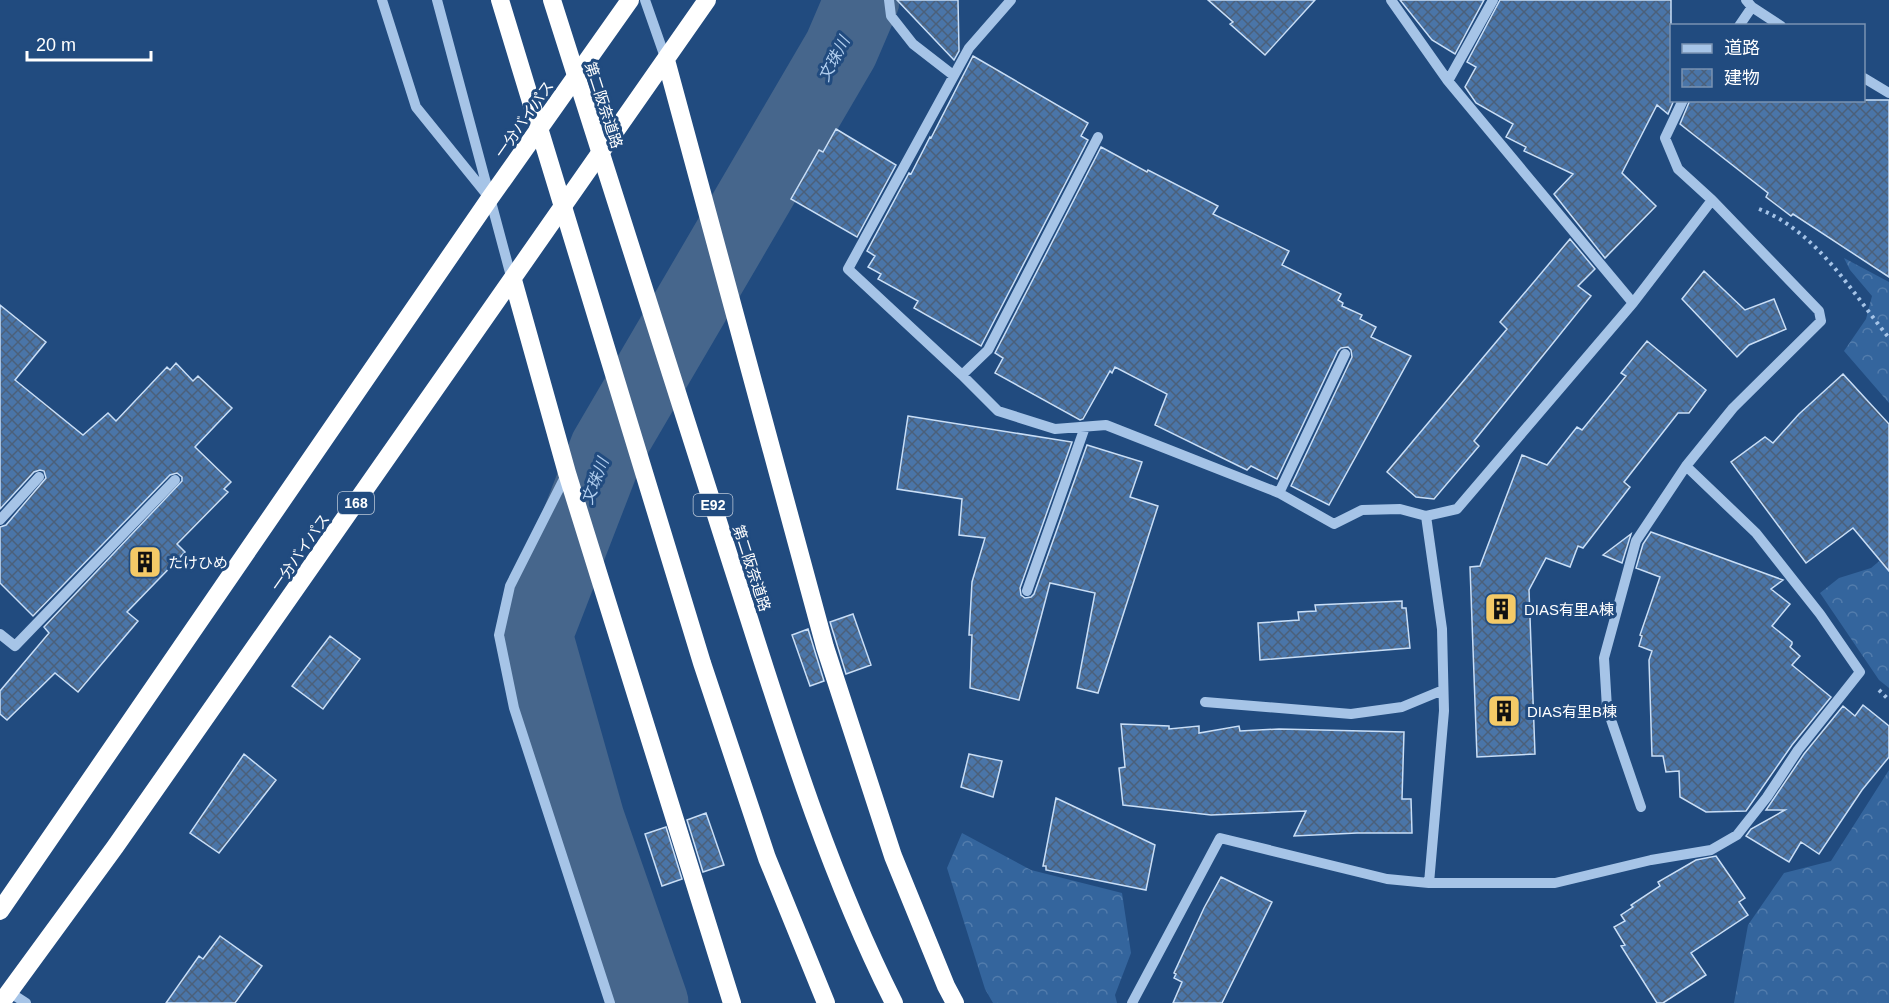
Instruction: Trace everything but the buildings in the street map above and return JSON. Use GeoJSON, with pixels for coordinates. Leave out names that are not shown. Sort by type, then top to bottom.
{"type":"FeatureCollection","features":[{"type":"Feature","properties":{"kind":"highway"},"geometry":{"type":"LineString","coordinates":[[500,0],[702,663],[767,858],[826,1003]]}},
{"type":"Feature","properties":{"kind":"highway","name":"第二阪奈道路"},"geometry":{"type":"LineString","coordinates":[[552,0],[758,645],[824,841],[879,974],[894,1003]]}},
{"type":"Feature","properties":{"kind":"highway","name":"一分バイパス"},"geometry":{"type":"LineString","coordinates":[[0,911],[490,198],[630,0]]}},
{"type":"Feature","properties":{"kind":"highway","name":"一分バイパス"},"geometry":{"type":"LineString","coordinates":[[5,997],[115,847],[707,0]]}},
{"type":"Feature","properties":{"kind":"highway"},"geometry":{"type":"LineString","coordinates":[[666,60],[825,647],[893,856],[955,1003]]}},
{"type":"Feature","properties":{"kind":"highway"},"geometry":{"type":"LineString","coordinates":[[513,280],[567,473],[732,1003]]}},
{"type":"Feature","properties":{"kind":"street"},"geometry":{"type":"LineString","coordinates":[[382,0],[416,107],[490,198]]}},
{"type":"Feature","properties":{"kind":"street"},"geometry":{"type":"LineString","coordinates":[[437,0],[513,280]]}},
{"type":"Feature","properties":{"kind":"street"},"geometry":{"type":"LineString","coordinates":[[645,0],[666,60]]}},
{"type":"Feature","properties":{"kind":"street"},"geometry":{"type":"LineString","coordinates":[[889,0],[891,16],[913,44],[953,75]]}},
{"type":"Feature","properties":{"kind":"street"},"geometry":{"type":"LineString","coordinates":[[1011,0],[969,48],[848,269],[998,411],[1055,429],[1106,425],[1279,493],[1334,524],[1362,510],[1400,509],[1426,516],[1457,509],[1633,303],[1712,200]]}},
{"type":"Feature","properties":{"kind":"street"},"geometry":{"type":"LineString","coordinates":[[1391,0],[1448,81],[1633,303]]}},
{"type":"Feature","properties":{"kind":"street"},"geometry":{"type":"LineString","coordinates":[[1448,81],[1493,0]]}},
{"type":"Feature","properties":{"kind":"street"},"geometry":{"type":"LineString","coordinates":[[1740,24],[1749,3],[1777,24]]}},
{"type":"Feature","properties":{"kind":"street"},"geometry":{"type":"LineString","coordinates":[[1865,79],[1889,93]]}},
{"type":"Feature","properties":{"kind":"street"},"geometry":{"type":"LineString","coordinates":[[1641,807],[1607,708],[1604,658],[1636,541],[1686,466],[1733,408],[1821,321],[1819,311],[1712,200],[1678,169],[1665,138],[1682,102]]}},
{"type":"Feature","properties":{"kind":"street"},"geometry":{"type":"LineString","coordinates":[[962,375],[988,350],[1098,137]]}},
{"type":"Feature","properties":{"kind":"street"},"geometry":{"type":"LineString","coordinates":[[1279,493],[1345,354]]}},
{"type":"Feature","properties":{"kind":"street"},"geometry":{"type":"LineString","coordinates":[[1027,591],[1085,427]]}},
{"type":"Feature","properties":{"kind":"street"},"geometry":{"type":"LineString","coordinates":[[1132,1003],[1220,838],[1387,879],[1429,883],[1555,883],[1651,860],[1711,850],[1737,835],[1767,797],[1798,750],[1860,672],[1820,614],[1756,533],[1686,466]]}},
{"type":"Feature","properties":{"kind":"street"},"geometry":{"type":"LineString","coordinates":[[567,473],[510,586],[499,635],[514,708],[610,1003]]}},
{"type":"Feature","properties":{"kind":"street"},"geometry":{"type":"LineString","coordinates":[[0,520],[39,477]]}},
{"type":"Feature","properties":{"kind":"street"},"geometry":{"type":"LineString","coordinates":[[0,634],[15,646],[175,480]]}},
{"type":"Feature","properties":{"kind":"street"},"geometry":{"type":"LineString","coordinates":[[1426,516],[1442,629],[1444,711],[1429,883]]}},
{"type":"Feature","properties":{"kind":"street"},"geometry":{"type":"LineString","coordinates":[[1206,702],[1351,714],[1401,707],[1443,690]]}},
{"type":"Feature","properties":{"kind":"street"},"geometry":{"type":"LineString","coordinates":[[5,997],[26,1003]]}},
{"type":"Feature","properties":{"kind":"path"},"geometry":{"type":"LineString","coordinates":[[1712,200],[1738,200],[1776,216],[1821,252],[1889,338]]}},
{"type":"Feature","properties":{"kind":"green space"},"geometry":{"type":"Polygon","coordinates":[[[1844,258],[1889,282],[1889,403],[1844,351],[1866,319],[1872,296],[1850,270],[1844,258]]]}},
{"type":"Feature","properties":{"kind":"green space"},"geometry":{"type":"Polygon","coordinates":[[[1889,553],[1889,688],[1879,680],[1820,593],[1839,578],[1871,568],[1889,553]]]}},
{"type":"Feature","properties":{"kind":"green space"},"geometry":{"type":"Polygon","coordinates":[[[1889,770],[1889,1003],[1734,1003],[1748,925],[1784,873],[1831,861],[1889,770]]]}},
{"type":"Feature","properties":{"kind":"green space"},"geometry":{"type":"Polygon","coordinates":[[[962,833],[1031,870],[1122,893],[1131,953],[1115,995],[1117,1003],[993,1003],[985,989],[947,868],[962,833]]]}},
{"type":"Feature","properties":{"kind":"waterway","name":"文珠川"},"geometry":{"type":"LineString","coordinates":[[651,1003],[587,819],[535,635],[607,449],[841,49],[862,0]]}},
{"type":"Feature","properties":{"kind":"place","name":"たけひめ"},"geometry":{"type":"Point","coordinates":[145,562]}},
{"type":"Feature","properties":{"kind":"place","name":"DIAS有里A棟"},"geometry":{"type":"Point","coordinates":[1501,609]}},
{"type":"Feature","properties":{"kind":"place","name":"DIAS有里B棟"},"geometry":{"type":"Point","coordinates":[1504,711]}}]}
